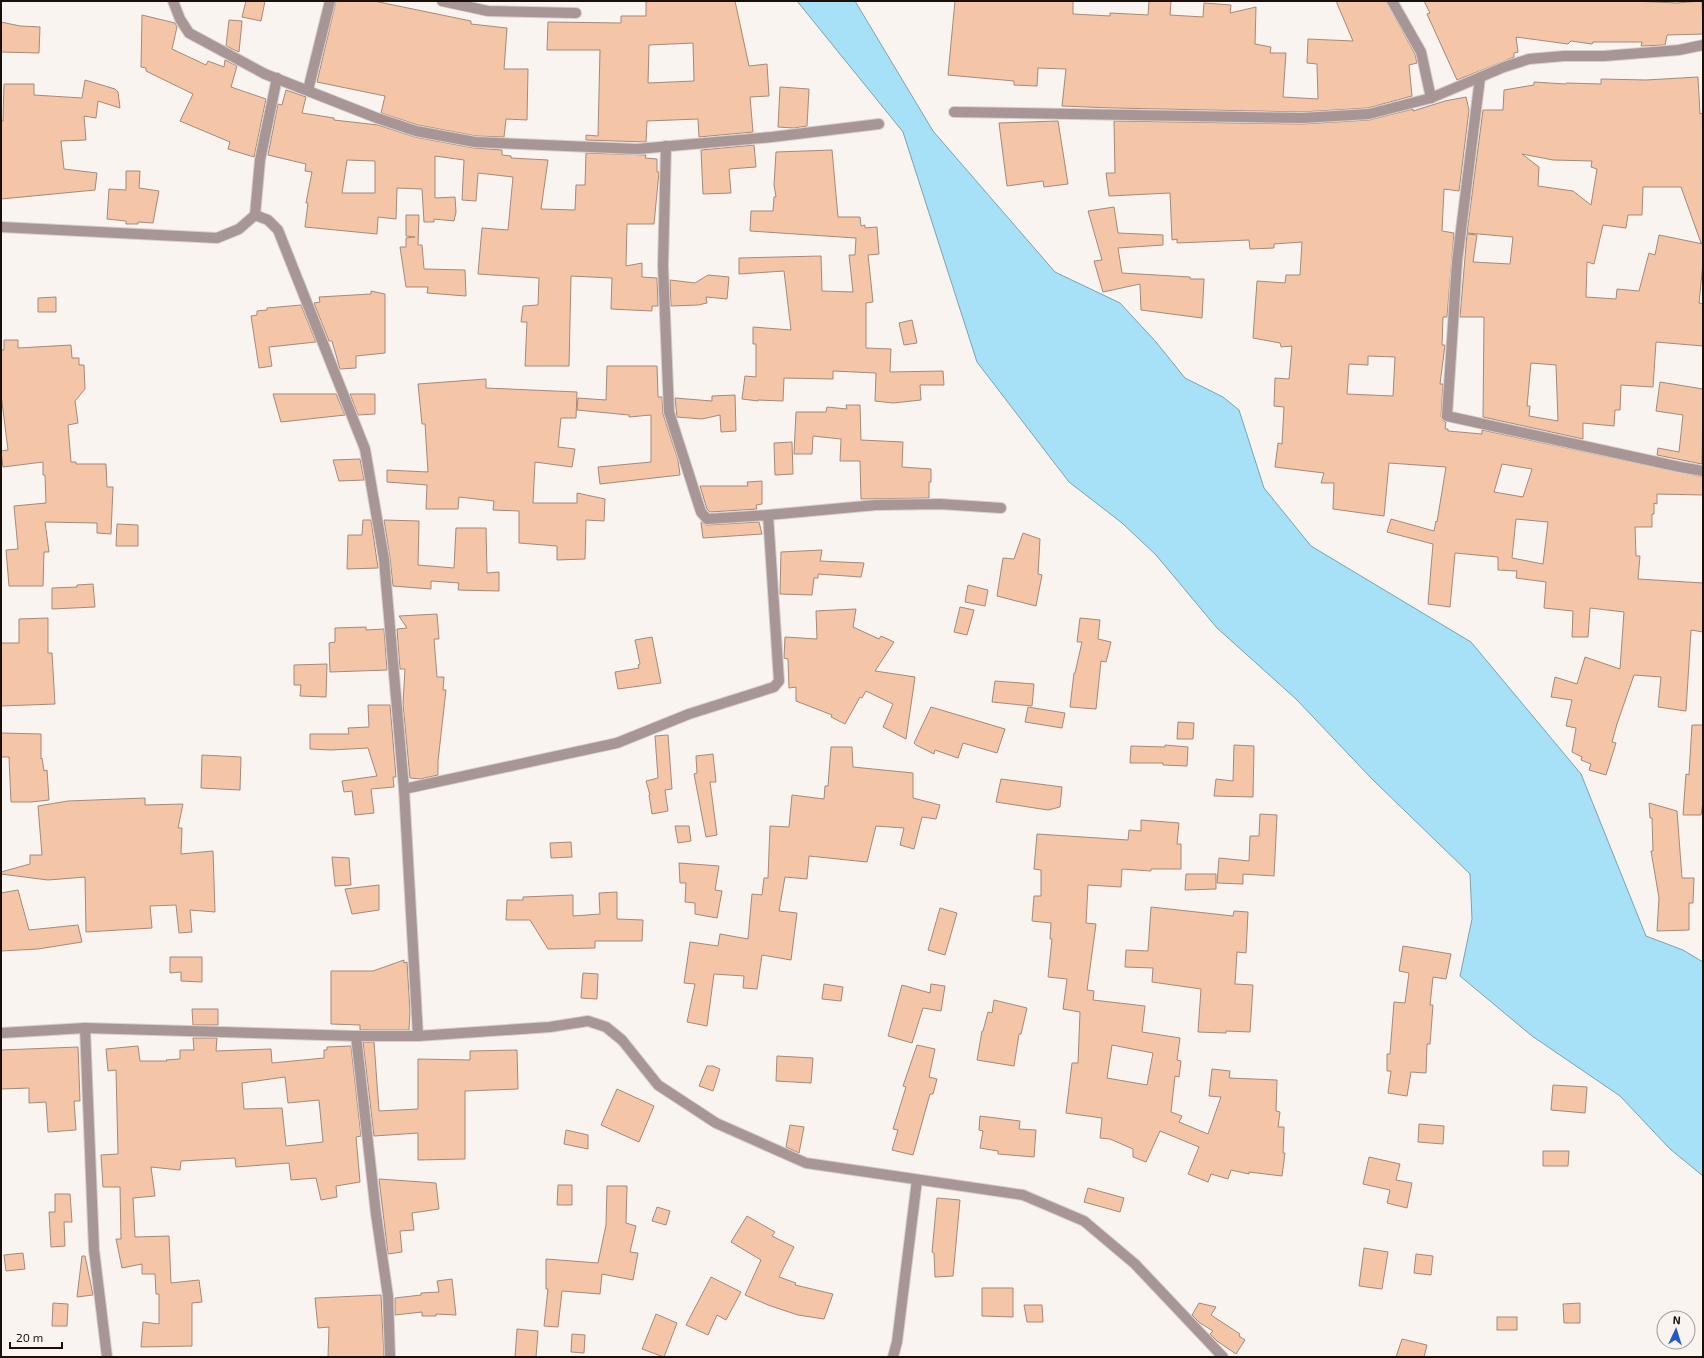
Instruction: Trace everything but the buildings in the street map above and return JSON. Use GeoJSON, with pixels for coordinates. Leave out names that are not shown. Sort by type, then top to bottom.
{"type":"FeatureCollection","features":[{"type":"Feature","properties":{"kind":"street"},"geometry":{"type":"LineString","coordinates":[[173,1],[180,19],[189,33],[264,74],[377,118],[416,131],[475,142],[637,149],[879,124]]}},
{"type":"Feature","properties":{"kind":"street"},"geometry":{"type":"LineString","coordinates":[[308,90],[330,1]]}},
{"type":"Feature","properties":{"kind":"street"},"geometry":{"type":"LineString","coordinates":[[442,1],[488,11],[576,13]]}},
{"type":"Feature","properties":{"kind":"street"},"geometry":{"type":"LineString","coordinates":[[1392,1],[1421,52],[1431,98]]}},
{"type":"Feature","properties":{"kind":"street"},"geometry":{"type":"LineString","coordinates":[[954,112],[1302,118],[1369,114],[1431,98],[1504,67],[1529,59],[1564,56],[1604,56],[1678,50],[1703,45]]}},
{"type":"Feature","properties":{"kind":"street"},"geometry":{"type":"LineString","coordinates":[[1,227],[217,238],[239,229],[255,215],[260,160],[277,78]]}},
{"type":"Feature","properties":{"kind":"street"},"geometry":{"type":"LineString","coordinates":[[1480,78],[1457,262],[1447,416],[1703,471]]}},
{"type":"Feature","properties":{"kind":"street"},"geometry":{"type":"LineString","coordinates":[[666,146],[663,266],[669,412],[701,512],[707,519],[876,505],[940,504],[1001,508]]}},
{"type":"Feature","properties":{"kind":"street"},"geometry":{"type":"LineString","coordinates":[[255,215],[268,220],[278,230],[365,449],[384,559],[404,789],[418,1036]]}},
{"type":"Feature","properties":{"kind":"street"},"geometry":{"type":"LineString","coordinates":[[404,789],[617,743],[689,714],[774,687],[779,682],[780,675],[768,515]]}},
{"type":"Feature","properties":{"kind":"street"},"geometry":{"type":"LineString","coordinates":[[1,1033],[85,1028],[356,1036],[418,1036],[550,1027],[588,1021],[606,1027],[622,1040],[658,1085],[716,1123],[806,1163],[1023,1194],[1084,1221],[1135,1264],[1223,1357]]}},
{"type":"Feature","properties":{"kind":"street"},"geometry":{"type":"LineString","coordinates":[[85,1028],[94,1250],[107,1357]]}},
{"type":"Feature","properties":{"kind":"street"},"geometry":{"type":"LineString","coordinates":[[356,1036],[376,1214],[388,1296],[390,1357]]}},
{"type":"Feature","properties":{"kind":"street"},"geometry":{"type":"LineString","coordinates":[[893,1357],[897,1342],[917,1180]]}},
{"type":"Feature","properties":{"kind":"water"},"geometry":{"type":"Polygon","coordinates":[[[797,1],[855,1],[933,131],[1055,272],[1120,303],[1156,342],[1185,378],[1223,397],[1239,410],[1264,488],[1311,546],[1471,642],[1581,774],[1646,936],[1683,950],[1703,962],[1703,1176],[1670,1149],[1620,1096],[1532,1036],[1460,976],[1472,919],[1470,874],[1372,779],[1296,699],[1217,628],[1156,555],[1122,523],[1069,482],[977,362],[903,132],[797,1]]]}}]}
